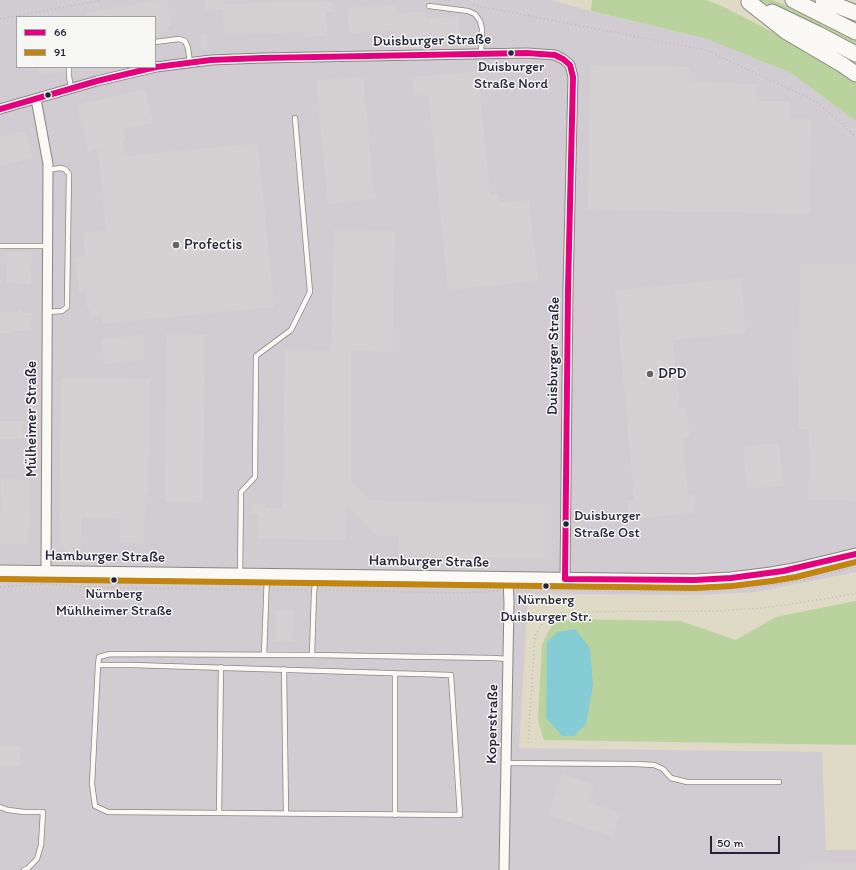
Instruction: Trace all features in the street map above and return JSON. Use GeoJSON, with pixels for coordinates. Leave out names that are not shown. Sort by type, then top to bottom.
{"type":"FeatureCollection","features":[{"type":"Feature","properties":{"kind":"highway"},"geometry":{"type":"LineString","coordinates":[[793,0],[856,32]]}},
{"type":"Feature","properties":{"kind":"highway"},"geometry":{"type":"LineString","coordinates":[[823,0],[856,13]]}},
{"type":"Feature","properties":{"kind":"highway"},"geometry":{"type":"LineString","coordinates":[[746,1],[800,25],[856,54]]}},
{"type":"Feature","properties":{"kind":"highway"},"geometry":{"type":"LineString","coordinates":[[746,1],[788,32],[856,74]]}},
{"type":"Feature","properties":{"kind":"street","name":"Duisburger Straße"},"geometry":{"type":"LineString","coordinates":[[156,67],[211,60],[262,58],[527,53],[555,55],[570,65],[573,77],[568,289],[565,579]]}},
{"type":"Feature","properties":{"kind":"street","name":"Duisburger Straße"},"geometry":{"type":"LineString","coordinates":[[0,110],[97,81],[152,68]]}},
{"type":"Feature","properties":{"kind":"street","name":"Mülheimer Straße"},"geometry":{"type":"LineString","coordinates":[[36,99],[48,164],[46,572]]}},
{"type":"Feature","properties":{"kind":"street","name":"Hamburger Straße"},"geometry":{"type":"LineString","coordinates":[[0,571],[695,580],[731,578],[789,570],[856,554]]}},
{"type":"Feature","properties":{"kind":"street","name":"Koperstraße"},"geometry":{"type":"LineString","coordinates":[[504,870],[508,578]]}},
{"type":"Feature","properties":{"kind":"lane"},"geometry":{"type":"LineString","coordinates":[[429,6],[468,11],[475,14],[480,21],[482,29],[481,54]]}},
{"type":"Feature","properties":{"kind":"lane"},"geometry":{"type":"LineString","coordinates":[[156,42],[179,38],[185,41],[188,48],[190,63]]}},
{"type":"Feature","properties":{"kind":"lane"},"geometry":{"type":"LineString","coordinates":[[69,68],[71,89]]}},
{"type":"Feature","properties":{"kind":"lane"},"geometry":{"type":"LineString","coordinates":[[240,574],[241,492],[255,477],[256,356],[291,330],[310,292],[295,118]]}},
{"type":"Feature","properties":{"kind":"lane"},"geometry":{"type":"LineString","coordinates":[[47,312],[62,311],[67,307],[69,174],[65,169],[60,168],[48,170]]}},
{"type":"Feature","properties":{"kind":"lane"},"geometry":{"type":"LineString","coordinates":[[0,246],[48,246]]}},
{"type":"Feature","properties":{"kind":"lane"},"geometry":{"type":"LineString","coordinates":[[264,655],[267,575]]}},
{"type":"Feature","properties":{"kind":"lane"},"geometry":{"type":"LineString","coordinates":[[312,655],[314,590],[316,575]]}},
{"type":"Feature","properties":{"kind":"lane"},"geometry":{"type":"LineString","coordinates":[[98,665],[451,674],[460,815],[108,812],[95,806],[92,784],[98,657],[110,654],[312,655],[508,659]]}},
{"type":"Feature","properties":{"kind":"lane"},"geometry":{"type":"LineString","coordinates":[[219,813],[221,667]]}},
{"type":"Feature","properties":{"kind":"lane"},"geometry":{"type":"LineString","coordinates":[[284,669],[286,814]]}},
{"type":"Feature","properties":{"kind":"lane"},"geometry":{"type":"LineString","coordinates":[[395,673],[395,814]]}},
{"type":"Feature","properties":{"kind":"lane"},"geometry":{"type":"LineString","coordinates":[[506,763],[654,765],[663,769],[671,778],[687,782],[778,782]]}},
{"type":"Feature","properties":{"kind":"lane"},"geometry":{"type":"LineString","coordinates":[[0,807],[8,810],[24,812],[43,812],[41,845],[37,859],[24,870]]}},
{"type":"Feature","properties":{"kind":"path"},"geometry":{"type":"LineString","coordinates":[[16,16],[102,0]]}},
{"type":"Feature","properties":{"kind":"path"},"geometry":{"type":"LineString","coordinates":[[445,0],[453,1]]}},
{"type":"Feature","properties":{"kind":"path"},"geometry":{"type":"LineString","coordinates":[[468,4],[706,50],[817,102],[856,137]]}},
{"type":"Feature","properties":{"kind":"path"},"geometry":{"type":"LineString","coordinates":[[0,19],[16,16]]}},
{"type":"Feature","properties":{"kind":"path"},"geometry":{"type":"LineString","coordinates":[[0,587],[26,584],[46,584],[65,585],[79,588],[461,593],[492,590],[631,592],[711,591],[772,585],[804,580],[856,566]]}},
{"type":"Feature","properties":{"kind":"path"},"geometry":{"type":"LineString","coordinates":[[528,743],[535,636],[544,620],[562,612],[715,611],[762,608],[856,593]]}},
{"type":"Feature","properties":{"kind":"shaded area"},"geometry":{"type":"Polygon","coordinates":[[[0,0],[552,0],[597,13],[707,39],[791,73],[856,121],[856,572],[756,592],[700,595],[528,594],[519,748],[822,752],[826,850],[856,850],[856,870],[0,870],[0,0]]]}},
{"type":"Feature","properties":{"kind":"green space"},"geometry":{"type":"Polygon","coordinates":[[[592,0],[706,0],[722,6],[782,37],[856,82],[856,121],[791,73],[707,39],[591,11],[592,0]]]}},
{"type":"Feature","properties":{"kind":"green space"},"geometry":{"type":"Polygon","coordinates":[[[757,0],[773,0],[808,15],[856,40],[856,48],[805,21],[757,0]]]}},
{"type":"Feature","properties":{"kind":"green space"},"geometry":{"type":"Polygon","coordinates":[[[856,601],[856,745],[544,740],[538,720],[542,645],[554,622],[574,619],[680,621],[736,640],[776,617],[856,601]]]}},
{"type":"Feature","properties":{"kind":"water"},"geometry":{"type":"Polygon","coordinates":[[[575,629],[590,648],[593,685],[586,724],[574,736],[562,736],[546,718],[547,642],[558,632],[575,629]]]}},
{"type":"Feature","properties":{"kind":"building"},"geometry":{"type":"Polygon","coordinates":[[[158,0],[167,0],[172,26],[168,26],[169,31],[156,36],[156,16],[85,16],[85,13],[158,0]]]}},
{"type":"Feature","properties":{"kind":"building"},"geometry":{"type":"Polygon","coordinates":[[[205,0],[224,0],[224,4],[333,1],[333,12],[326,12],[327,36],[305,37],[305,32],[224,34],[223,10],[205,10],[205,0]]]}},
{"type":"Feature","properties":{"kind":"building"},"geometry":{"type":"Polygon","coordinates":[[[396,5],[396,13],[426,12],[426,18],[459,16],[460,40],[436,41],[435,37],[396,39],[395,31],[349,33],[347,8],[396,5]]]}},
{"type":"Feature","properties":{"kind":"building"},"geometry":{"type":"Polygon","coordinates":[[[207,34],[209,47],[201,48],[199,35],[207,34]]]}},
{"type":"Feature","properties":{"kind":"building"},"geometry":{"type":"Polygon","coordinates":[[[590,65],[690,67],[689,82],[757,84],[757,101],[790,101],[790,119],[811,119],[810,214],[588,210],[590,65]]]}},
{"type":"Feature","properties":{"kind":"building"},"geometry":{"type":"Polygon","coordinates":[[[38,68],[65,68],[65,71],[40,75],[38,68]]]}},
{"type":"Feature","properties":{"kind":"building"},"geometry":{"type":"Polygon","coordinates":[[[478,71],[490,195],[499,194],[500,203],[529,200],[538,281],[448,290],[428,95],[414,96],[412,77],[478,71]]]}},
{"type":"Feature","properties":{"kind":"building"},"geometry":{"type":"Polygon","coordinates":[[[363,76],[375,199],[328,204],[316,81],[363,76]]]}},
{"type":"Feature","properties":{"kind":"building","name":"Profectis"},"geometry":{"type":"Polygon","coordinates":[[[145,89],[153,123],[124,129],[126,142],[123,142],[126,156],[258,143],[274,307],[102,324],[101,316],[90,317],[89,306],[86,306],[85,292],[79,293],[74,257],[85,256],[83,233],[106,230],[98,149],[88,152],[77,105],[145,89]]]}},
{"type":"Feature","properties":{"kind":"building"},"geometry":{"type":"Polygon","coordinates":[[[26,131],[33,158],[0,166],[0,137],[26,131]]]}},
{"type":"Feature","properties":{"kind":"building"},"geometry":{"type":"Polygon","coordinates":[[[334,230],[395,231],[393,352],[351,351],[351,481],[370,500],[545,504],[545,558],[400,556],[398,536],[377,536],[347,505],[346,540],[258,539],[259,514],[251,514],[251,504],[266,504],[266,508],[282,508],[285,350],[331,351],[334,230]]]}},
{"type":"Feature","properties":{"kind":"building"},"geometry":{"type":"Polygon","coordinates":[[[7,252],[32,252],[31,284],[6,283],[7,252]]]}},
{"type":"Feature","properties":{"kind":"building"},"geometry":{"type":"Polygon","coordinates":[[[800,264],[856,264],[856,501],[808,500],[809,429],[798,429],[800,264]]]}},
{"type":"Feature","properties":{"kind":"building","name":"DPD"},"geometry":{"type":"Polygon","coordinates":[[[741,278],[746,333],[673,340],[680,408],[687,408],[690,437],[683,437],[688,495],[694,494],[696,513],[629,519],[627,500],[634,500],[615,290],[741,278]]]}},
{"type":"Feature","properties":{"kind":"building"},"geometry":{"type":"Polygon","coordinates":[[[21,308],[24,313],[32,313],[31,331],[0,333],[0,312],[17,312],[21,308]]]}},
{"type":"Feature","properties":{"kind":"building"},"geometry":{"type":"Polygon","coordinates":[[[166,334],[205,335],[203,503],[165,502],[166,334]]]}},
{"type":"Feature","properties":{"kind":"building"},"geometry":{"type":"Polygon","coordinates":[[[144,335],[144,360],[104,364],[101,339],[144,335]]]}},
{"type":"Feature","properties":{"kind":"building"},"geometry":{"type":"Polygon","coordinates":[[[61,378],[150,379],[149,495],[145,495],[144,544],[120,543],[120,519],[82,518],[81,547],[73,547],[73,552],[65,552],[65,548],[59,547],[61,378]]]}},
{"type":"Feature","properties":{"kind":"building"},"geometry":{"type":"Polygon","coordinates":[[[0,421],[24,421],[23,439],[0,439],[0,421]]]}},
{"type":"Feature","properties":{"kind":"building"},"geometry":{"type":"Polygon","coordinates":[[[779,443],[783,486],[747,489],[743,446],[779,443]]]}},
{"type":"Feature","properties":{"kind":"building"},"geometry":{"type":"Polygon","coordinates":[[[1,479],[30,480],[29,544],[0,544],[1,479]]]}},
{"type":"Feature","properties":{"kind":"building"},"geometry":{"type":"Polygon","coordinates":[[[275,610],[294,610],[293,641],[275,641],[275,610]]]}},
{"type":"Feature","properties":{"kind":"building"},"geometry":{"type":"Polygon","coordinates":[[[0,746],[20,746],[20,766],[0,766],[0,746]]]}},
{"type":"Feature","properties":{"kind":"building"},"geometry":{"type":"Polygon","coordinates":[[[562,774],[594,785],[588,802],[620,813],[612,837],[548,815],[562,774]]]}},
{"type":"Feature","properties":{"kind":"building"},"geometry":{"type":"Polygon","coordinates":[[[807,862],[856,863],[856,870],[807,870],[807,862]]]}},
{"type":"Feature","properties":{"kind":"transit line","name":"66"},"geometry":{"type":"LineString","coordinates":[[156,67],[211,60],[262,58],[527,53],[555,55],[570,65],[573,77],[568,289],[565,579]]}},
{"type":"Feature","properties":{"kind":"transit line","name":"66"},"geometry":{"type":"LineString","coordinates":[[0,109],[97,81],[152,68]]}},
{"type":"Feature","properties":{"kind":"transit line","name":"66"},"geometry":{"type":"LineString","coordinates":[[565,579],[695,580],[731,578],[783,571],[856,554]]}},
{"type":"Feature","properties":{"kind":"transit line","name":"91"},"geometry":{"type":"LineString","coordinates":[[0,579],[695,588],[732,586],[772,581],[796,577],[856,562]]}},
{"type":"Feature","properties":{"kind":"place","name":"Duisburger Straße Nord"},"geometry":{"type":"Point","coordinates":[511,53]}},
{"type":"Feature","properties":{"kind":"place","name":"Profectis"},"geometry":{"type":"Point","coordinates":[176,245]}},
{"type":"Feature","properties":{"kind":"place","name":"DPD"},"geometry":{"type":"Point","coordinates":[650,374]}},
{"type":"Feature","properties":{"kind":"place","name":"Duisburger Straße Ost"},"geometry":{"type":"Point","coordinates":[566,524]}},
{"type":"Feature","properties":{"kind":"place","name":"Nürnberg Mühlheimer Straße"},"geometry":{"type":"Point","coordinates":[114,580]}},
{"type":"Feature","properties":{"kind":"place","name":"Nürnberg Duisburger Str."},"geometry":{"type":"Point","coordinates":[546,586]}}]}
